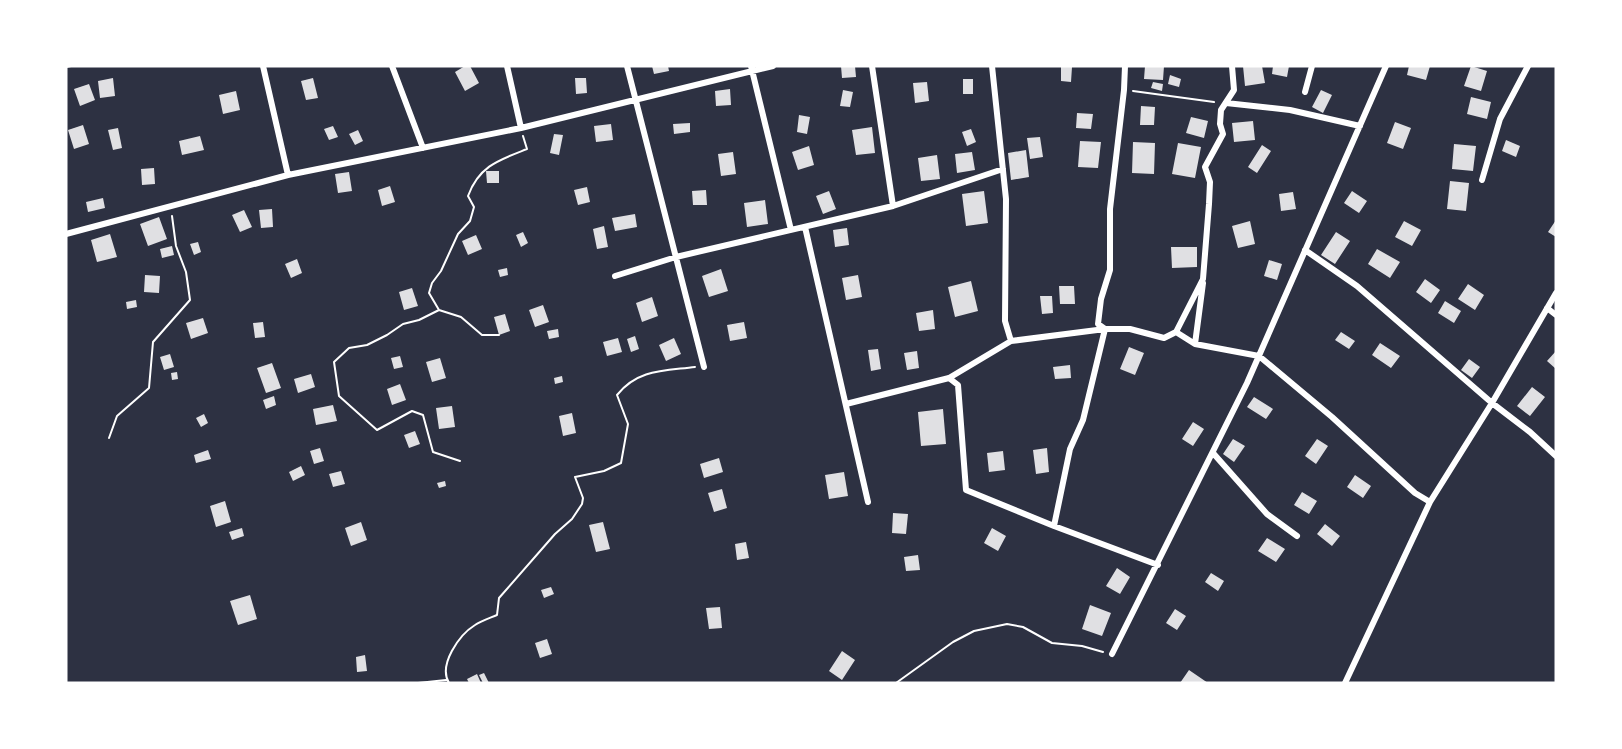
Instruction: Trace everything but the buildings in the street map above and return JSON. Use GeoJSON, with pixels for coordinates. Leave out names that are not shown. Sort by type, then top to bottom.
{"type":"FeatureCollection","features":[{"type":"Feature","properties":{"kind":"street"},"geometry":{"type":"LineString","coordinates":[[263,66],[288,175]]}},
{"type":"Feature","properties":{"kind":"street"},"geometry":{"type":"LineString","coordinates":[[392,66],[423,148]]}},
{"type":"Feature","properties":{"kind":"street"},"geometry":{"type":"LineString","coordinates":[[507,66],[521,128]]}},
{"type":"Feature","properties":{"kind":"street"},"geometry":{"type":"LineString","coordinates":[[627,66],[704,366]]}},
{"type":"Feature","properties":{"kind":"street"},"geometry":{"type":"LineString","coordinates":[[66,234],[288,175],[521,128],[752,68],[773,66]]}},
{"type":"Feature","properties":{"kind":"street"},"geometry":{"type":"LineString","coordinates":[[872,66],[893,206]]}},
{"type":"Feature","properties":{"kind":"street"},"geometry":{"type":"LineString","coordinates":[[992,66],[1006,199],[1005,321],[1011,341]]}},
{"type":"Feature","properties":{"kind":"street"},"geometry":{"type":"LineString","coordinates":[[1105,329],[1098,324],[1101,299],[1110,270],[1110,209],[1125,66]]}},
{"type":"Feature","properties":{"kind":"street"},"geometry":{"type":"LineString","coordinates":[[1195,344],[1209,204],[1209,182],[1205,167],[1223,135],[1220,124],[1221,110],[1234,90],[1232,66]]}},
{"type":"Feature","properties":{"kind":"street"},"geometry":{"type":"LineString","coordinates":[[1305,92],[1312,66]]}},
{"type":"Feature","properties":{"kind":"street"},"geometry":{"type":"LineString","coordinates":[[1112,654],[1158,565],[1259,356],[1386,66]]}},
{"type":"Feature","properties":{"kind":"street"},"geometry":{"type":"LineString","coordinates":[[1482,180],[1500,119],[1528,66]]}},
{"type":"Feature","properties":{"kind":"street"},"geometry":{"type":"LineString","coordinates":[[752,68],[790,230]]}},
{"type":"Feature","properties":{"kind":"street"},"geometry":{"type":"LineString","coordinates":[[1226,103],[1290,110],[1360,126]]}},
{"type":"Feature","properties":{"kind":"street"},"geometry":{"type":"LineString","coordinates":[[615,276],[676,257],[893,206],[1003,169]]}},
{"type":"Feature","properties":{"kind":"street"},"geometry":{"type":"LineString","coordinates":[[805,227],[868,502]]}},
{"type":"Feature","properties":{"kind":"street"},"geometry":{"type":"LineString","coordinates":[[1305,250],[1357,286],[1556,456]]}},
{"type":"Feature","properties":{"kind":"street"},"geometry":{"type":"LineString","coordinates":[[846,404],[949,378],[1011,341],[1105,329],[1130,329],[1164,338],[1176,333],[1203,279]]}},
{"type":"Feature","properties":{"kind":"street"},"geometry":{"type":"LineString","coordinates":[[1345,683],[1430,502],[1492,403],[1556,293]]}},
{"type":"Feature","properties":{"kind":"street"},"geometry":{"type":"LineString","coordinates":[[1547,308],[1556,315]]}},
{"type":"Feature","properties":{"kind":"street"},"geometry":{"type":"LineString","coordinates":[[1054,526],[1070,449],[1083,420],[1105,329]]}},
{"type":"Feature","properties":{"kind":"street"},"geometry":{"type":"LineString","coordinates":[[1176,333],[1195,344],[1259,356],[1332,417],[1415,493],[1430,502]]}},
{"type":"Feature","properties":{"kind":"street"},"geometry":{"type":"LineString","coordinates":[[949,378],[958,385],[966,490],[1158,565]]}},
{"type":"Feature","properties":{"kind":"street"},"geometry":{"type":"LineString","coordinates":[[1213,453],[1267,514],[1297,536]]}},
{"type":"Feature","properties":{"kind":"path"},"geometry":{"type":"LineString","coordinates":[[66,67],[71,66]]}},
{"type":"Feature","properties":{"kind":"path"},"geometry":{"type":"LineString","coordinates":[[1124,90],[1226,103]]}},
{"type":"Feature","properties":{"kind":"path"},"geometry":{"type":"LineString","coordinates":[[499,335],[482,335],[461,317],[439,310],[429,293],[458,234],[470,221],[474,207],[468,196],[474,181],[486,171],[491,163],[527,149],[521,128]]}},
{"type":"Feature","properties":{"kind":"path"},"geometry":{"type":"LineString","coordinates":[[109,438],[117,416],[149,388],[153,342],[190,300],[186,272],[176,246],[171,207]]}},
{"type":"Feature","properties":{"kind":"path"},"geometry":{"type":"LineString","coordinates":[[439,310],[419,320],[403,324],[367,345],[348,348],[334,362],[339,396],[377,430],[412,411],[423,415],[433,452],[460,462]]}},
{"type":"Feature","properties":{"kind":"path"},"geometry":{"type":"LineString","coordinates":[[418,683],[448,681],[446,663],[456,646],[472,626],[497,615],[499,598],[555,534],[572,519],[582,504],[583,498],[575,477],[604,471],[621,464],[628,424],[617,395],[627,382],[654,372],[704,366]]}},
{"type":"Feature","properties":{"kind":"path"},"geometry":{"type":"LineString","coordinates":[[896,683],[953,642],[974,631],[1007,624],[1023,627],[1052,643],[1082,646],[1112,654]]}}]}
